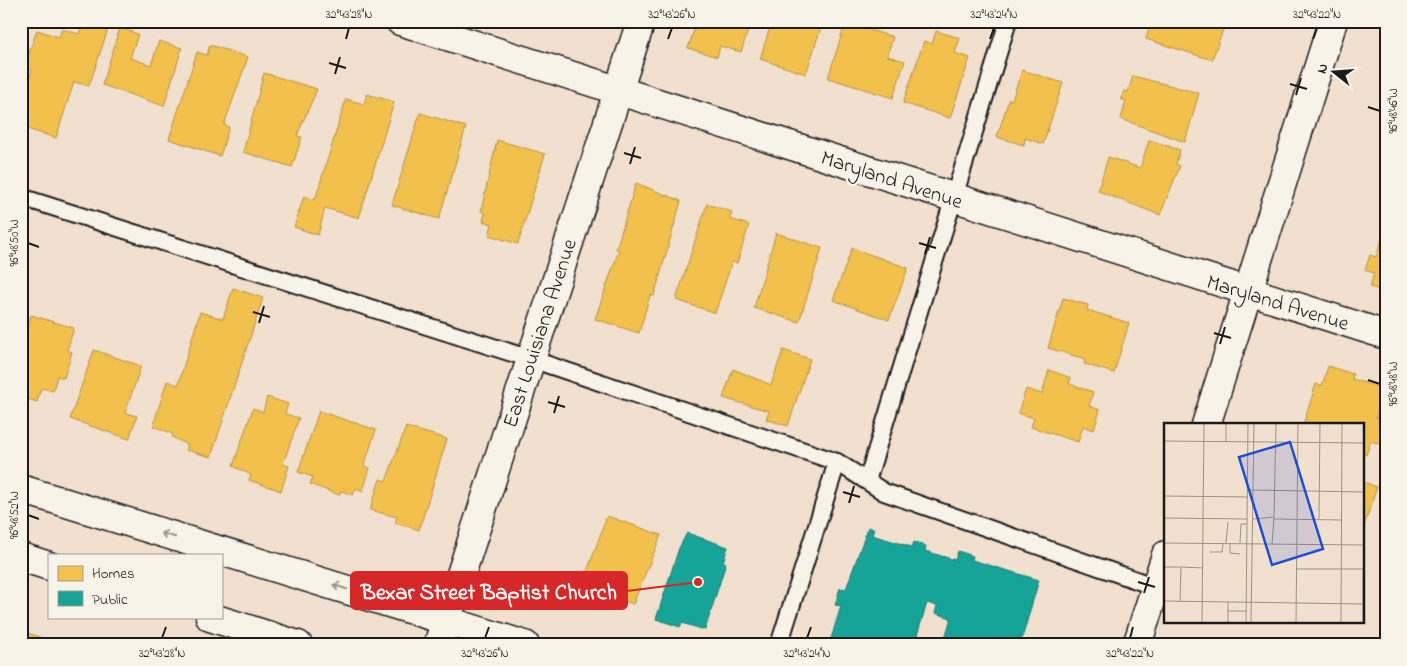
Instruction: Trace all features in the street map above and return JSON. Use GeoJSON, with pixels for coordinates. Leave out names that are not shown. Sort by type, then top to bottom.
{"type":"FeatureCollection","features":[{"type":"Feature","properties":{"kind":"street","name":"Maryland Avenue"},"geometry":{"type":"LineString","coordinates":[[400,21],[1386,335]]}},
{"type":"Feature","properties":{"kind":"street","name":"East Louisiana Avenue"},"geometry":{"type":"LineString","coordinates":[[438,645],[641,21]]}},
{"type":"Feature","properties":{"kind":"street"},"geometry":{"type":"LineString","coordinates":[[1207,423],[1333,21]]}},
{"type":"Feature","properties":{"kind":"street"},"geometry":{"type":"LineString","coordinates":[[21,489],[522,644]]}},
{"type":"Feature","properties":{"kind":"street"},"geometry":{"type":"LineString","coordinates":[[21,557],[48,566]]}},
{"type":"Feature","properties":{"kind":"street"},"geometry":{"type":"LineString","coordinates":[[1138,645],[1164,561]]}},
{"type":"Feature","properties":{"kind":"street"},"geometry":{"type":"LineString","coordinates":[[213,618],[298,645]]}},
{"type":"Feature","properties":{"kind":"lane"},"geometry":{"type":"LineString","coordinates":[[867,481],[1008,21]]}},
{"type":"Feature","properties":{"kind":"lane"},"geometry":{"type":"LineString","coordinates":[[21,197],[531,359],[837,462],[884,492],[1156,587]]}},
{"type":"Feature","properties":{"kind":"lane"},"geometry":{"type":"LineString","coordinates":[[779,645],[837,462]]}},
{"type":"Feature","properties":{"kind":"building: Homes"},"geometry":{"type":"Polygon","coordinates":[[[83,21],[110,23],[89,86],[74,82],[56,138],[21,127],[21,102],[32,70],[24,67],[37,30],[59,37],[62,29],[79,34],[83,21]]]}},
{"type":"Feature","properties":{"kind":"building: Homes"},"geometry":{"type":"Polygon","coordinates":[[[697,21],[751,21],[741,52],[720,46],[717,57],[688,48],[697,21]]]}},
{"type":"Feature","properties":{"kind":"building: Homes"},"geometry":{"type":"Polygon","coordinates":[[[772,21],[823,21],[806,74],[760,59],[772,21]]]}},
{"type":"Feature","properties":{"kind":"building: Homes"},"geometry":{"type":"Polygon","coordinates":[[[846,21],[855,24],[856,21],[873,21],[870,30],[893,37],[887,56],[905,61],[893,98],[828,78],[846,21]]]}},
{"type":"Feature","properties":{"kind":"building: Homes"},"geometry":{"type":"Polygon","coordinates":[[[1151,21],[1226,21],[1212,60],[1146,39],[1151,21]]]}},
{"type":"Feature","properties":{"kind":"building: Homes"},"geometry":{"type":"Polygon","coordinates":[[[120,28],[138,34],[130,58],[151,65],[159,41],[182,48],[164,106],[102,85],[120,28]]]}},
{"type":"Feature","properties":{"kind":"building: Homes"},"geometry":{"type":"Polygon","coordinates":[[[936,31],[960,38],[955,53],[970,58],[950,118],[903,103],[924,41],[932,44],[936,31]]]}},
{"type":"Feature","properties":{"kind":"building: Homes"},"geometry":{"type":"Polygon","coordinates":[[[210,45],[248,57],[224,125],[229,127],[220,156],[169,139],[197,52],[207,55],[210,45]]]}},
{"type":"Feature","properties":{"kind":"building: Homes"},"geometry":{"type":"Polygon","coordinates":[[[1022,70],[1063,83],[1043,144],[1025,138],[1024,145],[997,137],[1009,99],[1012,100],[1022,70]]]}},
{"type":"Feature","properties":{"kind":"building: Homes"},"geometry":{"type":"Polygon","coordinates":[[[264,73],[317,89],[297,136],[302,137],[292,167],[243,152],[264,73]]]}},
{"type":"Feature","properties":{"kind":"building: Homes"},"geometry":{"type":"Polygon","coordinates":[[[1133,76],[1199,93],[1185,142],[1121,119],[1126,101],[1121,99],[1124,91],[1128,92],[1133,76]]]}},
{"type":"Feature","properties":{"kind":"building: Homes"},"geometry":{"type":"Polygon","coordinates":[[[367,94],[394,102],[359,218],[325,208],[318,235],[294,227],[304,196],[315,200],[346,99],[364,104],[367,94]]]}},
{"type":"Feature","properties":{"kind":"building: Homes"},"geometry":{"type":"Polygon","coordinates":[[[420,113],[466,127],[439,219],[392,205],[420,113]]]}},
{"type":"Feature","properties":{"kind":"building: Homes"},"geometry":{"type":"Polygon","coordinates":[[[497,140],[545,154],[518,244],[489,235],[492,224],[483,221],[485,213],[481,211],[497,140]]]}},
{"type":"Feature","properties":{"kind":"building: Homes"},"geometry":{"type":"Polygon","coordinates":[[[1149,140],[1180,150],[1176,164],[1180,166],[1160,215],[1098,191],[1108,157],[1140,168],[1149,140]]]}},
{"type":"Feature","properties":{"kind":"building: Homes"},"geometry":{"type":"Polygon","coordinates":[[[636,183],[681,201],[654,296],[650,295],[639,333],[595,319],[619,250],[616,249],[636,183]]]}},
{"type":"Feature","properties":{"kind":"building: Homes"},"geometry":{"type":"Polygon","coordinates":[[[707,204],[732,212],[730,219],[749,225],[737,263],[732,262],[715,313],[676,300],[707,204]]]}},
{"type":"Feature","properties":{"kind":"building: Homes"},"geometry":{"type":"Polygon","coordinates":[[[776,233],[822,248],[799,322],[754,308],[776,233]]]}},
{"type":"Feature","properties":{"kind":"building: Homes"},"geometry":{"type":"Polygon","coordinates":[[[1384,233],[1386,234],[1386,292],[1370,287],[1374,273],[1365,270],[1370,255],[1376,257],[1384,233]]]}},
{"type":"Feature","properties":{"kind":"building: Homes"},"geometry":{"type":"Polygon","coordinates":[[[852,248],[908,268],[889,320],[833,300],[852,248]]]}},
{"type":"Feature","properties":{"kind":"building: Homes"},"geometry":{"type":"Polygon","coordinates":[[[233,288],[263,298],[211,457],[186,450],[188,445],[172,437],[173,434],[153,426],[167,381],[178,385],[200,312],[223,319],[233,288]]]}},
{"type":"Feature","properties":{"kind":"building: Homes"},"geometry":{"type":"Polygon","coordinates":[[[1063,298],[1088,305],[1087,310],[1129,323],[1114,373],[1084,364],[1085,359],[1048,348],[1063,298]]]}},
{"type":"Feature","properties":{"kind":"building: Homes"},"geometry":{"type":"Polygon","coordinates":[[[31,315],[74,328],[67,350],[72,352],[64,378],[57,376],[53,391],[41,388],[37,402],[21,397],[21,335],[25,336],[31,315]]]}},
{"type":"Feature","properties":{"kind":"building: Homes"},"geometry":{"type":"Polygon","coordinates":[[[94,350],[141,366],[125,413],[137,416],[129,439],[70,419],[94,350]]]}},
{"type":"Feature","properties":{"kind":"building: Homes"},"geometry":{"type":"Polygon","coordinates":[[[783,350],[810,359],[788,426],[766,419],[769,411],[723,398],[733,369],[771,385],[783,350]]]}},
{"type":"Feature","properties":{"kind":"building: Homes"},"geometry":{"type":"Polygon","coordinates":[[[1328,366],[1353,374],[1352,379],[1384,389],[1376,417],[1386,421],[1386,446],[1371,441],[1366,455],[1364,454],[1364,423],[1304,423],[1316,384],[1322,386],[1328,366]]]}},
{"type":"Feature","properties":{"kind":"building: Homes"},"geometry":{"type":"Polygon","coordinates":[[[1049,370],[1071,378],[1069,384],[1093,392],[1089,406],[1100,410],[1094,430],[1083,426],[1078,442],[1031,427],[1034,418],[1018,413],[1026,389],[1042,394],[1049,370]]]}},
{"type":"Feature","properties":{"kind":"building: Homes"},"geometry":{"type":"Polygon","coordinates":[[[267,397],[288,404],[285,414],[299,418],[283,464],[289,466],[281,491],[249,480],[251,475],[233,466],[253,408],[263,412],[267,397]]]}},
{"type":"Feature","properties":{"kind":"building: Homes"},"geometry":{"type":"Polygon","coordinates":[[[319,411],[376,430],[364,466],[370,468],[363,491],[356,488],[353,495],[341,491],[339,495],[310,484],[313,477],[298,472],[319,411]]]}},
{"type":"Feature","properties":{"kind":"building: Homes"},"geometry":{"type":"Polygon","coordinates":[[[406,427],[447,439],[419,530],[395,523],[397,517],[370,510],[380,479],[386,481],[406,427]]]}},
{"type":"Feature","properties":{"kind":"building: Homes"},"geometry":{"type":"Polygon","coordinates":[[[1364,482],[1377,487],[1364,526],[1364,482]]]}},
{"type":"Feature","properties":{"kind":"building: Homes"},"geometry":{"type":"Polygon","coordinates":[[[607,516],[661,535],[633,604],[582,586],[607,516]]]}},
{"type":"Feature","properties":{"kind":"building: Homes"},"geometry":{"type":"Polygon","coordinates":[[[28,633],[62,645],[21,645],[21,636],[26,638],[28,633]]]}},
{"type":"Feature","properties":{"kind":"building: Public"},"geometry":{"type":"Polygon","coordinates":[[[868,527],[874,529],[872,535],[912,547],[914,542],[926,546],[925,551],[955,560],[958,551],[973,556],[972,560],[1039,580],[1020,645],[943,645],[951,618],[935,613],[937,606],[927,603],[914,645],[829,645],[841,606],[835,605],[840,588],[846,589],[868,527]]]}},
{"type":"Feature","properties":{"kind":"building: Public"},"geometry":{"type":"Polygon","coordinates":[[[687,533],[728,547],[723,562],[726,563],[705,630],[682,623],[680,627],[656,619],[679,548],[687,533]]]}},
{"type":"Feature","properties":{"kind":"place","name":"Bexar Street Baptist Church"},"geometry":{"type":"Point","coordinates":[698,582]}}]}
